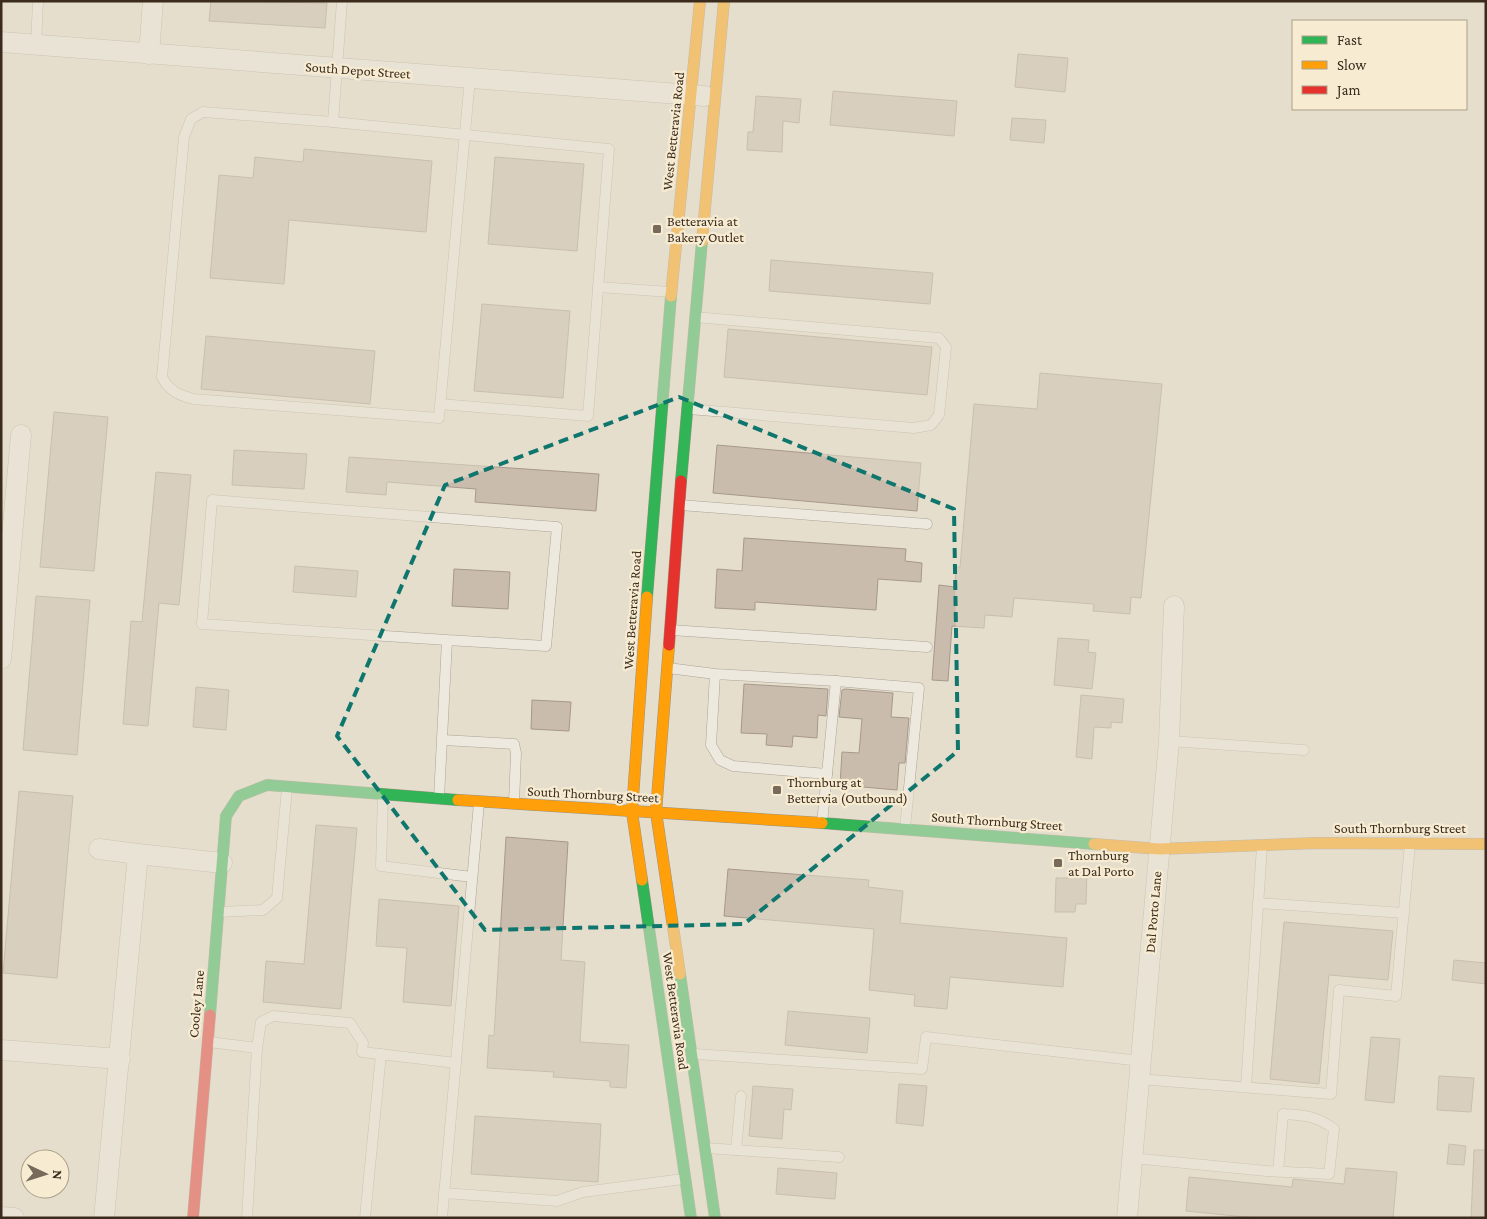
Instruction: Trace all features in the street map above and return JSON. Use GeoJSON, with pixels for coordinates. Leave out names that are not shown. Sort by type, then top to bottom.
{"type":"FeatureCollection","features":[{"type":"Feature","properties":{"kind":"main road","name":"West Betteravia Road"},"geometry":{"type":"LineString","coordinates":[[691,1218],[632,812],[663,377],[700,1]]}},
{"type":"Feature","properties":{"kind":"main road","name":"West Betteravia Road"},"geometry":{"type":"LineString","coordinates":[[714,1218],[656,812],[686,409],[724,1]]}},
{"type":"Feature","properties":{"kind":"main road","name":"South Thornburg Street"},"geometry":{"type":"LineString","coordinates":[[239,796],[267,785],[479,802],[822,823],[1159,849],[1410,842],[1486,844]]}},
{"type":"Feature","properties":{"kind":"main road","name":"Cooley Lane"},"geometry":{"type":"LineString","coordinates":[[194,1218],[226,816],[239,796]]}},
{"type":"Feature","properties":{"kind":"street"},"geometry":{"type":"LineString","coordinates":[[149,54],[153,1]]}},
{"type":"Feature","properties":{"kind":"street","name":"South Depot Street"},"geometry":{"type":"LineString","coordinates":[[1,42],[715,97]]}},
{"type":"Feature","properties":{"kind":"street"},"geometry":{"type":"LineString","coordinates":[[1,659],[9,490],[21,435]]}},
{"type":"Feature","properties":{"kind":"street","name":"Dal Porto Lane"},"geometry":{"type":"LineString","coordinates":[[1127,1218],[1170,741],[1174,606]]}},
{"type":"Feature","properties":{"kind":"street"},"geometry":{"type":"LineString","coordinates":[[99,849],[222,863]]}},
{"type":"Feature","properties":{"kind":"street"},"geometry":{"type":"LineString","coordinates":[[104,1218],[138,854]]}},
{"type":"Feature","properties":{"kind":"street"},"geometry":{"type":"LineString","coordinates":[[1,1050],[120,1059]]}},
{"type":"Feature","properties":{"kind":"street"},"geometry":{"type":"LineString","coordinates":[[1,1216],[14,1218]]}},
{"type":"Feature","properties":{"kind":"lane"},"geometry":{"type":"LineString","coordinates":[[36,45],[38,1]]}},
{"type":"Feature","properties":{"kind":"lane"},"geometry":{"type":"LineString","coordinates":[[333,122],[342,1]]}},
{"type":"Feature","properties":{"kind":"lane"},"geometry":{"type":"LineString","coordinates":[[440,404],[588,416],[609,149],[465,134],[203,112],[191,119],[184,137],[162,377],[167,387],[180,396],[193,399],[439,418],[440,404],[465,134],[470,78]]}},
{"type":"Feature","properties":{"kind":"lane"},"geometry":{"type":"LineString","coordinates":[[598,287],[672,292]]}},
{"type":"Feature","properties":{"kind":"lane"},"geometry":{"type":"LineString","coordinates":[[686,409],[914,428],[931,425],[939,415],[946,347],[939,338],[694,316]]}},
{"type":"Feature","properties":{"kind":"lane"},"geometry":{"type":"LineString","coordinates":[[212,500],[557,527],[546,646],[447,640],[202,624],[212,500]]}},
{"type":"Feature","properties":{"kind":"lane"},"geometry":{"type":"LineString","coordinates":[[679,505],[927,524]]}},
{"type":"Feature","properties":{"kind":"lane"},"geometry":{"type":"LineString","coordinates":[[670,630],[927,647]]}},
{"type":"Feature","properties":{"kind":"lane"},"geometry":{"type":"LineString","coordinates":[[438,799],[443,740],[447,640]]}},
{"type":"Feature","properties":{"kind":"lane"},"geometry":{"type":"LineString","coordinates":[[667,668],[715,674],[919,688],[905,829]]}},
{"type":"Feature","properties":{"kind":"lane"},"geometry":{"type":"LineString","coordinates":[[715,674],[710,745],[720,760],[733,766],[827,774]]}},
{"type":"Feature","properties":{"kind":"lane"},"geometry":{"type":"LineString","coordinates":[[822,823],[836,681]]}},
{"type":"Feature","properties":{"kind":"lane"},"geometry":{"type":"LineString","coordinates":[[443,740],[514,744],[516,753],[514,804]]}},
{"type":"Feature","properties":{"kind":"lane"},"geometry":{"type":"LineString","coordinates":[[1170,741],[1304,750]]}},
{"type":"Feature","properties":{"kind":"lane"},"geometry":{"type":"LineString","coordinates":[[218,912],[263,910],[277,898],[287,787]]}},
{"type":"Feature","properties":{"kind":"lane"},"geometry":{"type":"LineString","coordinates":[[383,794],[382,866],[472,877]]}},
{"type":"Feature","properties":{"kind":"lane"},"geometry":{"type":"LineString","coordinates":[[442,1218],[479,802]]}},
{"type":"Feature","properties":{"kind":"lane"},"geometry":{"type":"LineString","coordinates":[[690,1054],[922,1069],[926,1038],[1246,1087],[1331,1094],[1339,990],[1396,996],[1410,842]]}},
{"type":"Feature","properties":{"kind":"lane"},"geometry":{"type":"LineString","coordinates":[[1246,1087],[1262,845]]}},
{"type":"Feature","properties":{"kind":"lane"},"geometry":{"type":"LineString","coordinates":[[1258,903],[1404,913]]}},
{"type":"Feature","properties":{"kind":"lane"},"geometry":{"type":"LineString","coordinates":[[247,1218],[257,1048],[261,1022],[273,1016],[350,1023],[363,1043],[362,1052],[456,1062]]}},
{"type":"Feature","properties":{"kind":"lane"},"geometry":{"type":"LineString","coordinates":[[208,1042],[257,1048]]}},
{"type":"Feature","properties":{"kind":"lane"},"geometry":{"type":"LineString","coordinates":[[365,1218],[381,1054]]}},
{"type":"Feature","properties":{"kind":"lane"},"geometry":{"type":"LineString","coordinates":[[736,1150],[741,1096]]}},
{"type":"Feature","properties":{"kind":"lane"},"geometry":{"type":"LineString","coordinates":[[1132,1158],[1278,1172],[1329,1174],[1334,1129],[1322,1119],[1306,1115],[1283,1114],[1278,1172]]}},
{"type":"Feature","properties":{"kind":"lane"},"geometry":{"type":"LineString","coordinates":[[704,1148],[840,1158]]}},
{"type":"Feature","properties":{"kind":"lane"},"geometry":{"type":"LineString","coordinates":[[444,1193],[557,1201],[583,1192],[685,1179]]}},
{"type":"Feature","properties":{"kind":"highlighted area"},"geometry":{"type":"Polygon","coordinates":[[[679,397],[954,509],[958,751],[744,924],[485,930],[337,736],[445,485],[679,397]]]}},
{"type":"Feature","properties":{"kind":"building"},"geometry":{"type":"Polygon","coordinates":[[[211,1],[327,3],[325,28],[209,21],[211,1]]]}},
{"type":"Feature","properties":{"kind":"building"},"geometry":{"type":"Polygon","coordinates":[[[1018,54],[1068,58],[1065,92],[1015,87],[1018,54]]]}},
{"type":"Feature","properties":{"kind":"building"},"geometry":{"type":"Polygon","coordinates":[[[833,91],[957,101],[954,136],[830,125],[833,91]]]}},
{"type":"Feature","properties":{"kind":"building"},"geometry":{"type":"Polygon","coordinates":[[[756,96],[801,99],[799,123],[783,121],[782,152],[747,150],[748,132],[753,132],[756,96]]]}},
{"type":"Feature","properties":{"kind":"building"},"geometry":{"type":"Polygon","coordinates":[[[1012,118],[1046,120],[1044,143],[1010,140],[1012,118]]]}},
{"type":"Feature","properties":{"kind":"building"},"geometry":{"type":"Polygon","coordinates":[[[304,149],[432,161],[426,232],[289,220],[284,284],[210,278],[219,175],[253,178],[255,157],[303,162],[304,149]]]}},
{"type":"Feature","properties":{"kind":"building"},"geometry":{"type":"Polygon","coordinates":[[[495,157],[584,164],[577,251],[488,244],[495,157]]]}},
{"type":"Feature","properties":{"kind":"building"},"geometry":{"type":"Polygon","coordinates":[[[771,260],[933,273],[930,304],[769,291],[771,260]]]}},
{"type":"Feature","properties":{"kind":"building"},"geometry":{"type":"Polygon","coordinates":[[[482,304],[570,311],[563,398],[474,391],[482,304]]]}},
{"type":"Feature","properties":{"kind":"building"},"geometry":{"type":"Polygon","coordinates":[[[728,329],[932,347],[927,395],[724,377],[728,329]]]}},
{"type":"Feature","properties":{"kind":"building"},"geometry":{"type":"Polygon","coordinates":[[[206,336],[375,351],[370,404],[201,389],[206,336]]]}},
{"type":"Feature","properties":{"kind":"building"},"geometry":{"type":"Polygon","coordinates":[[[1040,373],[1162,384],[1141,598],[1131,597],[1130,614],[1093,611],[1094,604],[1014,598],[1012,617],[985,615],[984,628],[952,626],[948,681],[932,680],[939,585],[955,587],[956,567],[960,567],[974,404],[1037,409],[1040,373]]]}},
{"type":"Feature","properties":{"kind":"building"},"geometry":{"type":"Polygon","coordinates":[[[54,412],[108,417],[94,571],[40,567],[54,412]]]}},
{"type":"Feature","properties":{"kind":"building"},"geometry":{"type":"Polygon","coordinates":[[[717,445],[921,463],[917,511],[713,493],[717,445]]]}},
{"type":"Feature","properties":{"kind":"building"},"geometry":{"type":"Polygon","coordinates":[[[234,450],[307,454],[304,489],[232,485],[234,450]]]}},
{"type":"Feature","properties":{"kind":"building"},"geometry":{"type":"Polygon","coordinates":[[[349,457],[599,474],[596,511],[475,502],[476,489],[387,482],[386,495],[346,492],[349,457]]]}},
{"type":"Feature","properties":{"kind":"building"},"geometry":{"type":"Polygon","coordinates":[[[156,472],[191,475],[179,605],[159,603],[148,726],[123,724],[131,621],[142,622],[156,472]]]}},
{"type":"Feature","properties":{"kind":"building"},"geometry":{"type":"Polygon","coordinates":[[[744,538],[906,549],[905,561],[922,563],[921,582],[878,579],[876,610],[755,602],[755,610],[715,608],[717,569],[742,571],[744,538]]]}},
{"type":"Feature","properties":{"kind":"building"},"geometry":{"type":"Polygon","coordinates":[[[295,566],[358,571],[356,597],[293,592],[295,566]]]}},
{"type":"Feature","properties":{"kind":"building"},"geometry":{"type":"Polygon","coordinates":[[[454,569],[510,572],[508,609],[452,606],[454,569]]]}},
{"type":"Feature","properties":{"kind":"building"},"geometry":{"type":"Polygon","coordinates":[[[36,596],[90,600],[77,755],[23,750],[36,596]]]}},
{"type":"Feature","properties":{"kind":"building"},"geometry":{"type":"Polygon","coordinates":[[[1058,638],[1089,640],[1088,652],[1096,653],[1092,689],[1054,685],[1058,638]]]}},
{"type":"Feature","properties":{"kind":"building"},"geometry":{"type":"Polygon","coordinates":[[[744,684],[828,689],[826,716],[818,715],[817,738],[793,736],[792,747],[766,745],[767,734],[741,733],[744,684]]]}},
{"type":"Feature","properties":{"kind":"building"},"geometry":{"type":"Polygon","coordinates":[[[196,687],[229,690],[226,730],[193,727],[196,687]]]}},
{"type":"Feature","properties":{"kind":"building"},"geometry":{"type":"Polygon","coordinates":[[[842,690],[893,693],[891,717],[909,718],[905,763],[899,763],[897,790],[840,785],[842,752],[859,753],[862,719],[839,717],[842,690]]]}},
{"type":"Feature","properties":{"kind":"building"},"geometry":{"type":"Polygon","coordinates":[[[1081,695],[1124,699],[1122,723],[1111,722],[1111,728],[1094,727],[1092,759],[1076,757],[1081,695]]]}},
{"type":"Feature","properties":{"kind":"building"},"geometry":{"type":"Polygon","coordinates":[[[532,700],[571,702],[569,731],[531,729],[532,700]]]}},
{"type":"Feature","properties":{"kind":"building"},"geometry":{"type":"Polygon","coordinates":[[[19,791],[73,796],[57,978],[3,973],[19,791]]]}},
{"type":"Feature","properties":{"kind":"building"},"geometry":{"type":"Polygon","coordinates":[[[316,825],[357,828],[341,1009],[263,1002],[266,961],[304,964],[316,825]]]}},
{"type":"Feature","properties":{"kind":"building"},"geometry":{"type":"Polygon","coordinates":[[[506,837],[568,842],[561,960],[585,962],[580,1042],[629,1045],[626,1088],[610,1087],[610,1081],[553,1077],[554,1072],[487,1068],[489,1035],[494,1036],[506,837]]]}},
{"type":"Feature","properties":{"kind":"building"},"geometry":{"type":"Polygon","coordinates":[[[728,869],[869,880],[868,887],[903,891],[900,923],[1067,938],[1063,987],[950,977],[947,1009],[914,1006],[915,995],[869,990],[874,929],[724,916],[728,869]]]}},
{"type":"Feature","properties":{"kind":"building"},"geometry":{"type":"Polygon","coordinates":[[[1069,870],[1087,871],[1086,904],[1076,904],[1075,912],[1055,912],[1056,878],[1068,878],[1069,870]]]}},
{"type":"Feature","properties":{"kind":"building"},"geometry":{"type":"Polygon","coordinates":[[[379,899],[459,906],[451,1006],[403,1002],[407,948],[376,946],[379,899]]]}},
{"type":"Feature","properties":{"kind":"building"},"geometry":{"type":"Polygon","coordinates":[[[1284,922],[1393,931],[1388,980],[1329,975],[1319,1084],[1270,1079],[1284,922]]]}},
{"type":"Feature","properties":{"kind":"building"},"geometry":{"type":"Polygon","coordinates":[[[1454,960],[1486,963],[1486,984],[1452,980],[1454,960]]]}},
{"type":"Feature","properties":{"kind":"building"},"geometry":{"type":"Polygon","coordinates":[[[788,1011],[870,1018],[867,1053],[785,1045],[788,1011]]]}},
{"type":"Feature","properties":{"kind":"building"},"geometry":{"type":"Polygon","coordinates":[[[1371,1037],[1400,1039],[1394,1103],[1365,1100],[1371,1037]]]}},
{"type":"Feature","properties":{"kind":"building"},"geometry":{"type":"Polygon","coordinates":[[[1439,1076],[1474,1078],[1471,1112],[1437,1110],[1439,1076]]]}},
{"type":"Feature","properties":{"kind":"building"},"geometry":{"type":"Polygon","coordinates":[[[899,1084],[927,1086],[923,1126],[896,1123],[899,1084]]]}},
{"type":"Feature","properties":{"kind":"building"},"geometry":{"type":"Polygon","coordinates":[[[753,1086],[793,1089],[791,1110],[784,1109],[782,1139],[749,1136],[753,1086]]]}},
{"type":"Feature","properties":{"kind":"building"},"geometry":{"type":"Polygon","coordinates":[[[475,1116],[601,1124],[598,1182],[471,1174],[475,1116]]]}},
{"type":"Feature","properties":{"kind":"building"},"geometry":{"type":"Polygon","coordinates":[[[1449,1144],[1466,1146],[1464,1165],[1447,1164],[1449,1144]]]}},
{"type":"Feature","properties":{"kind":"building"},"geometry":{"type":"Polygon","coordinates":[[[1474,1150],[1486,1150],[1486,1218],[1471,1218],[1474,1150]]]}},
{"type":"Feature","properties":{"kind":"building"},"geometry":{"type":"Polygon","coordinates":[[[778,1168],[837,1173],[835,1199],[776,1194],[778,1168]]]}},
{"type":"Feature","properties":{"kind":"building"},"geometry":{"type":"Polygon","coordinates":[[[1346,1168],[1397,1172],[1393,1218],[1255,1218],[1186,1211],[1189,1177],[1292,1187],[1293,1179],[1344,1184],[1346,1168]]]}},
{"type":"Feature","properties":{"kind":"traffic: fast"},"geometry":{"type":"LineString","coordinates":[[681,481],[702,241]]}},
{"type":"Feature","properties":{"kind":"traffic: fast"},"geometry":{"type":"LineString","coordinates":[[647,597],[671,296]]}},
{"type":"Feature","properties":{"kind":"traffic: fast"},"geometry":{"type":"LineString","coordinates":[[210,1015],[226,816],[239,796],[267,785],[458,800]]}},
{"type":"Feature","properties":{"kind":"traffic: fast"},"geometry":{"type":"LineString","coordinates":[[822,823],[1094,844]]}},
{"type":"Feature","properties":{"kind":"traffic: fast"},"geometry":{"type":"LineString","coordinates":[[642,880],[691,1218]]}},
{"type":"Feature","properties":{"kind":"traffic: fast"},"geometry":{"type":"LineString","coordinates":[[680,974],[715,1218]]}},
{"type":"Feature","properties":{"kind":"traffic: slow"},"geometry":{"type":"LineString","coordinates":[[671,296],[700,1]]}},
{"type":"Feature","properties":{"kind":"traffic: slow"},"geometry":{"type":"LineString","coordinates":[[702,241],[724,1]]}},
{"type":"Feature","properties":{"kind":"traffic: slow"},"geometry":{"type":"LineString","coordinates":[[642,880],[632,812],[647,597]]}},
{"type":"Feature","properties":{"kind":"traffic: slow"},"geometry":{"type":"LineString","coordinates":[[669,645],[656,812],[680,974]]}},
{"type":"Feature","properties":{"kind":"traffic: slow"},"geometry":{"type":"LineString","coordinates":[[458,800],[822,823]]}},
{"type":"Feature","properties":{"kind":"traffic: slow"},"geometry":{"type":"LineString","coordinates":[[1094,844],[1159,849],[1317,843],[1486,844]]}},
{"type":"Feature","properties":{"kind":"traffic: jam"},"geometry":{"type":"LineString","coordinates":[[669,645],[681,481]]}},
{"type":"Feature","properties":{"kind":"traffic: jam"},"geometry":{"type":"LineString","coordinates":[[193,1218],[210,1015]]}},
{"type":"Feature","properties":{"kind":"place","name":"Betteravia at Bakery Outlet"},"geometry":{"type":"Point","coordinates":[657,229]}},
{"type":"Feature","properties":{"kind":"place","name":"Thornburg at Bettervia (Outbound)"},"geometry":{"type":"Point","coordinates":[777,790]}},
{"type":"Feature","properties":{"kind":"place","name":"Thornburg at Dal Porto"},"geometry":{"type":"Point","coordinates":[1058,863]}}]}
